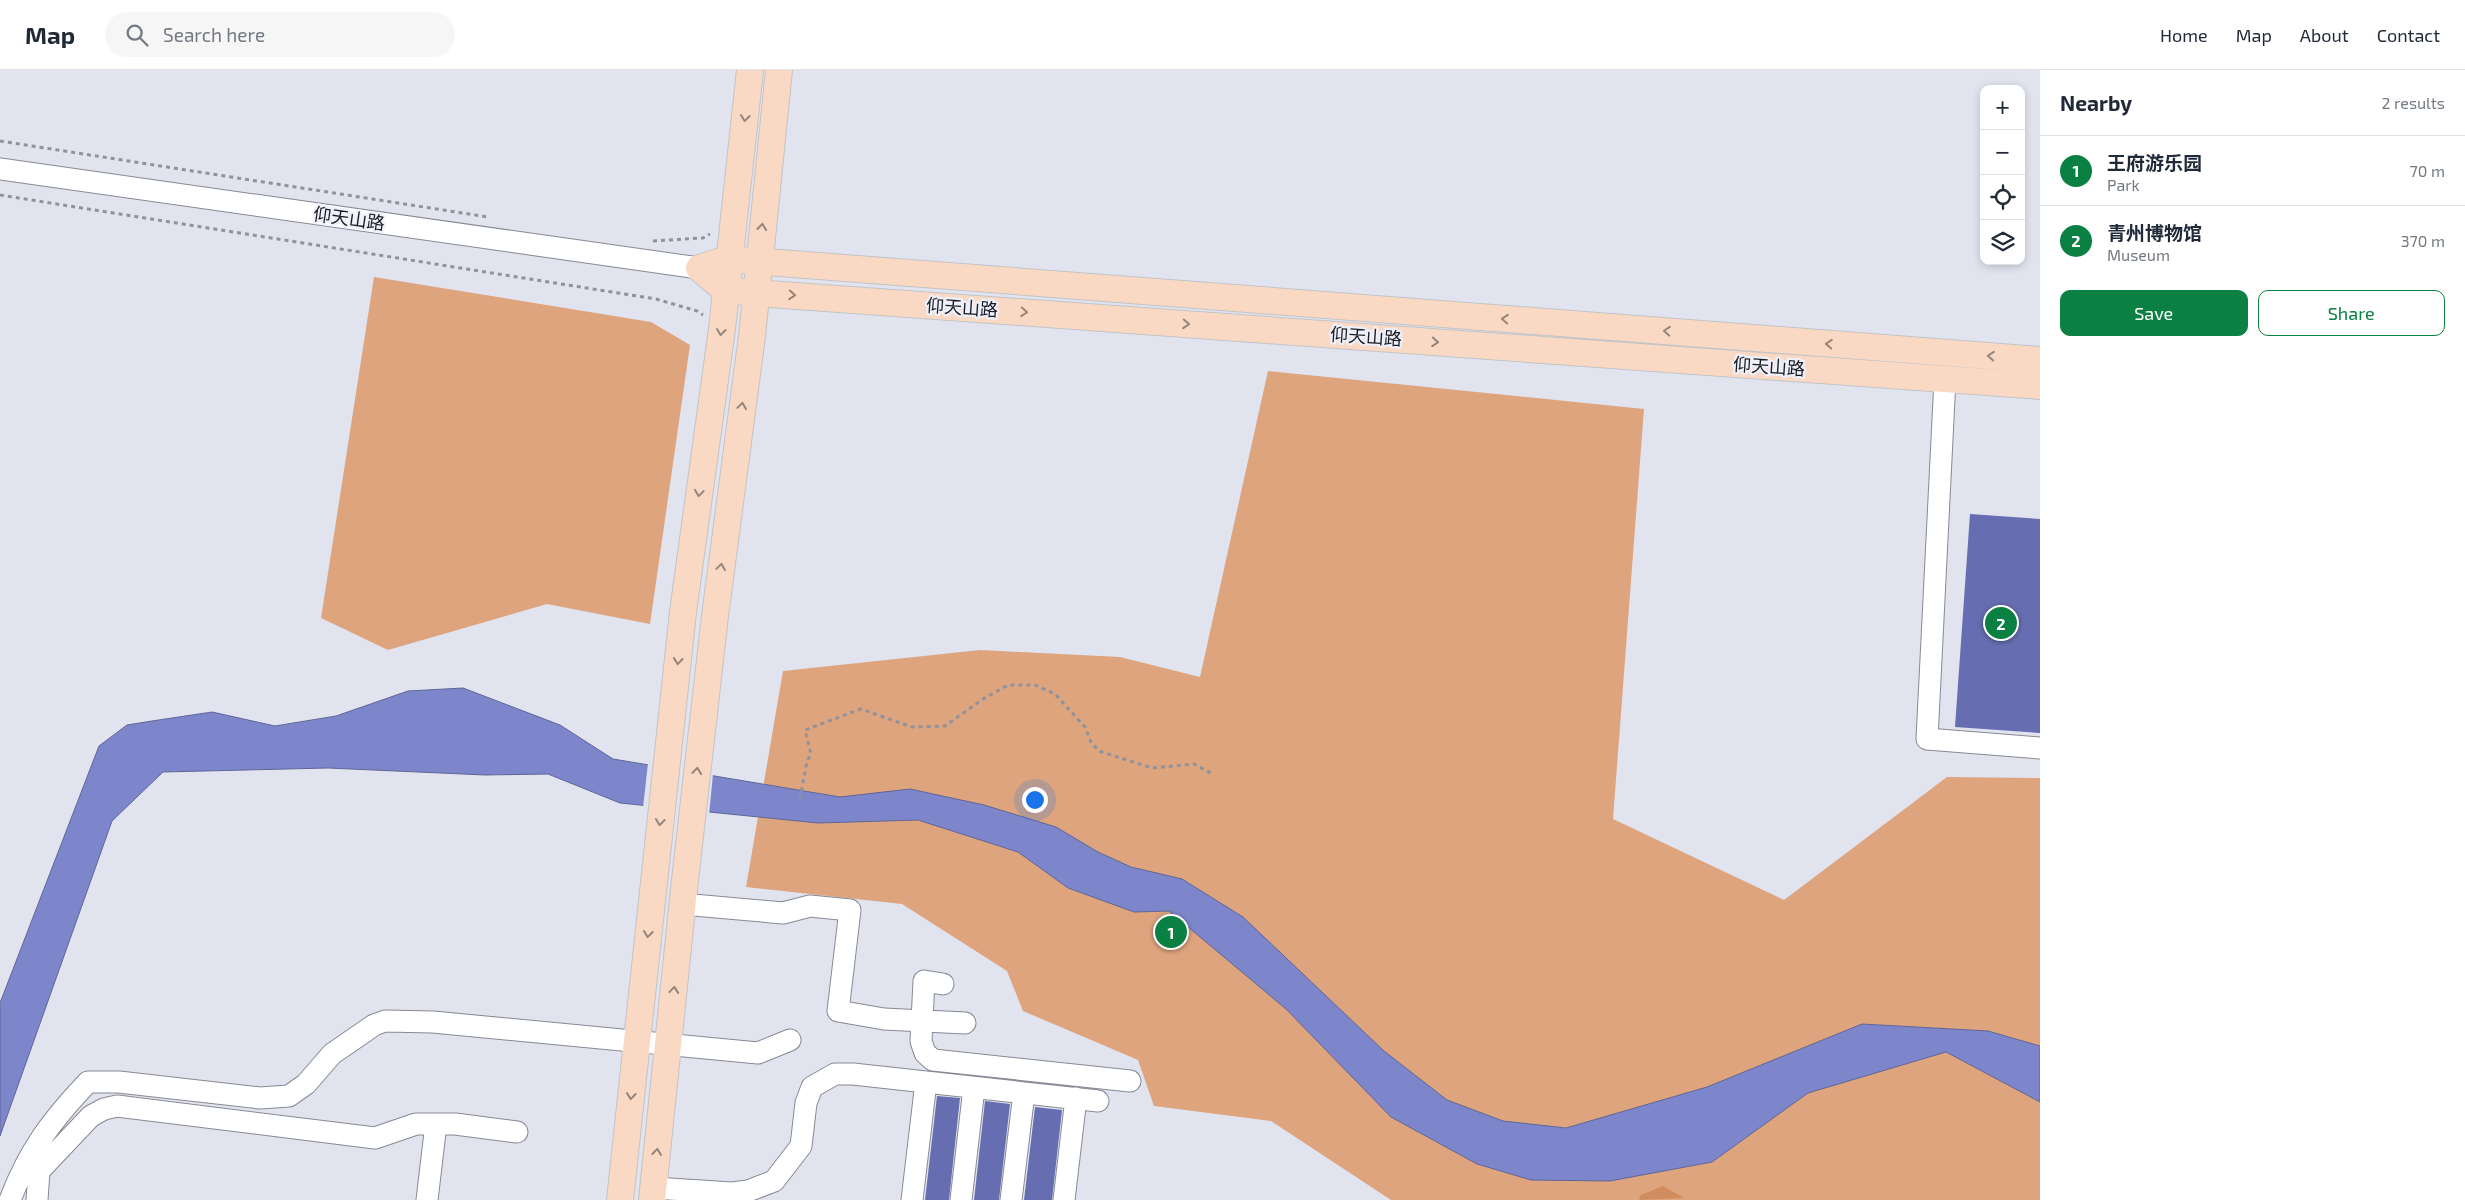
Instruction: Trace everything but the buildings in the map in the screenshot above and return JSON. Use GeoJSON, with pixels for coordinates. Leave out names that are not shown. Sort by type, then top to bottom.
{"type":"FeatureCollection","features":[{"type":"Feature","properties":{"kind":"main road"},"geometry":{"type":"LineString","coordinates":[[620,1200],[652,886],[683,612],[722,329],[728,259],[750,70]]}},
{"type":"Feature","properties":{"kind":"main road"},"geometry":{"type":"LineString","coordinates":[[653,1194],[714,616],[756,293],[779,70]]}},
{"type":"Feature","properties":{"kind":"main road","name":"仰天山路"},"geometry":{"type":"LineString","coordinates":[[699,268],[728,259],[2040,360]]}},
{"type":"Feature","properties":{"kind":"main road"},"geometry":{"type":"LineString","coordinates":[[699,268],[725,290]]}},
{"type":"Feature","properties":{"kind":"main road","name":"仰天山路"},"geometry":{"type":"LineString","coordinates":[[725,290],[2040,386]]}},
{"type":"Feature","properties":{"kind":"street","name":"仰天山路"},"geometry":{"type":"LineString","coordinates":[[0,169],[699,268]]}},
{"type":"Feature","properties":{"kind":"street"},"geometry":{"type":"LineString","coordinates":[[1945,379],[1928,739],[2040,748]]}},
{"type":"Feature","properties":{"kind":"street"},"geometry":{"type":"LineString","coordinates":[[683,896],[783,913],[810,906],[850,910],[838,1011],[884,1019],[965,1023]]}},
{"type":"Feature","properties":{"kind":"street"},"geometry":{"type":"LineString","coordinates":[[943,984],[924,981],[921,1040],[925,1053],[933,1060],[1130,1081]]}},
{"type":"Feature","properties":{"kind":"street"},"geometry":{"type":"LineString","coordinates":[[10,1200],[20,1171],[35,1145],[64,1108],[88,1082],[119,1082],[260,1098],[289,1096],[306,1084],[332,1054],[374,1025],[385,1021],[433,1022],[637,1043],[758,1053],[790,1040]]}},
{"type":"Feature","properties":{"kind":"street"},"geometry":{"type":"LineString","coordinates":[[653,1194],[732,1193],[748,1191],[774,1181],[802,1146],[806,1103],[812,1087],[830,1077],[853,1074],[1098,1101]]}},
{"type":"Feature","properties":{"kind":"street"},"geometry":{"type":"LineString","coordinates":[[912,1200],[926,1082]]}},
{"type":"Feature","properties":{"kind":"street"},"geometry":{"type":"LineString","coordinates":[[961,1200],[974,1088]]}},
{"type":"Feature","properties":{"kind":"street"},"geometry":{"type":"LineString","coordinates":[[1012,1200],[1024,1093]]}},
{"type":"Feature","properties":{"kind":"street"},"geometry":{"type":"LineString","coordinates":[[1064,1200],[1076,1098]]}},
{"type":"Feature","properties":{"kind":"street"},"geometry":{"type":"LineString","coordinates":[[37,1200],[39,1171],[92,1116],[104,1108],[117,1106],[375,1138],[416,1124],[455,1124],[517,1132]]}},
{"type":"Feature","properties":{"kind":"street"},"geometry":{"type":"LineString","coordinates":[[427,1200],[436,1124]]}},
{"type":"Feature","properties":{"kind":"path"},"geometry":{"type":"LineString","coordinates":[[0,141],[494,218]]}},
{"type":"Feature","properties":{"kind":"path"},"geometry":{"type":"LineString","coordinates":[[0,195],[656,299],[697,311],[722,329]]}},
{"type":"Feature","properties":{"kind":"path"},"geometry":{"type":"LineString","coordinates":[[649,241],[703,238],[733,222]]}},
{"type":"Feature","properties":{"kind":"path"},"geometry":{"type":"LineString","coordinates":[[800,799],[807,761],[811,754],[805,730],[861,709],[912,727],[945,726],[983,699],[1008,685],[1035,686],[1055,694],[1085,727],[1091,742],[1099,751],[1152,768],[1194,764],[1211,773]]}},
{"type":"Feature","properties":{"kind":"shaded area"},"geometry":{"type":"Polygon","coordinates":[[[374,277],[651,322],[690,345],[650,624],[547,604],[388,650],[321,618],[374,277]]]}},
{"type":"Feature","properties":{"kind":"shaded area"},"geometry":{"type":"Polygon","coordinates":[[[1268,371],[1644,409],[1613,819],[1784,900],[1947,777],[2040,778],[2040,1200],[1391,1200],[1271,1121],[1154,1106],[1138,1060],[1023,1011],[1007,971],[902,904],[746,887],[783,671],[980,650],[1120,657],[1200,677],[1268,371]]]}},
{"type":"Feature","properties":{"kind":"shaded area"},"geometry":{"type":"Polygon","coordinates":[[[1663,1186],[1684,1198],[1639,1200],[1641,1195],[1663,1186]]]}},
{"type":"Feature","properties":{"kind":"water"},"geometry":{"type":"Polygon","coordinates":[[[463,688],[560,725],[613,759],[840,797],[910,789],[984,805],[1056,827],[1098,852],[1131,867],[1182,879],[1243,917],[1384,1051],[1447,1100],[1503,1121],[1566,1128],[1707,1087],[1862,1024],[1988,1031],[2040,1046],[2040,1102],[1946,1052],[1808,1093],[1712,1162],[1610,1181],[1531,1180],[1477,1164],[1391,1117],[1286,1009],[1169,911],[1134,912],[1068,888],[1018,852],[918,820],[818,823],[620,803],[548,774],[485,775],[328,768],[163,772],[112,821],[0,1136],[0,1003],[99,746],[127,725],[152,721],[212,712],[275,726],[336,716],[408,691],[463,688]]]}},
{"type":"Feature","properties":{"kind":"pier"},"geometry":{"type":"Polygon","coordinates":[[[648,763],[713,774],[709,815],[643,808],[648,763]]]}},
{"type":"Feature","properties":{"kind":"place","name":"青州博物馆"},"geometry":{"type":"Point","coordinates":[2001,623]}},
{"type":"Feature","properties":{"kind":"place","name":"王府游乐园"},"geometry":{"type":"Point","coordinates":[1171,932]}}]}
